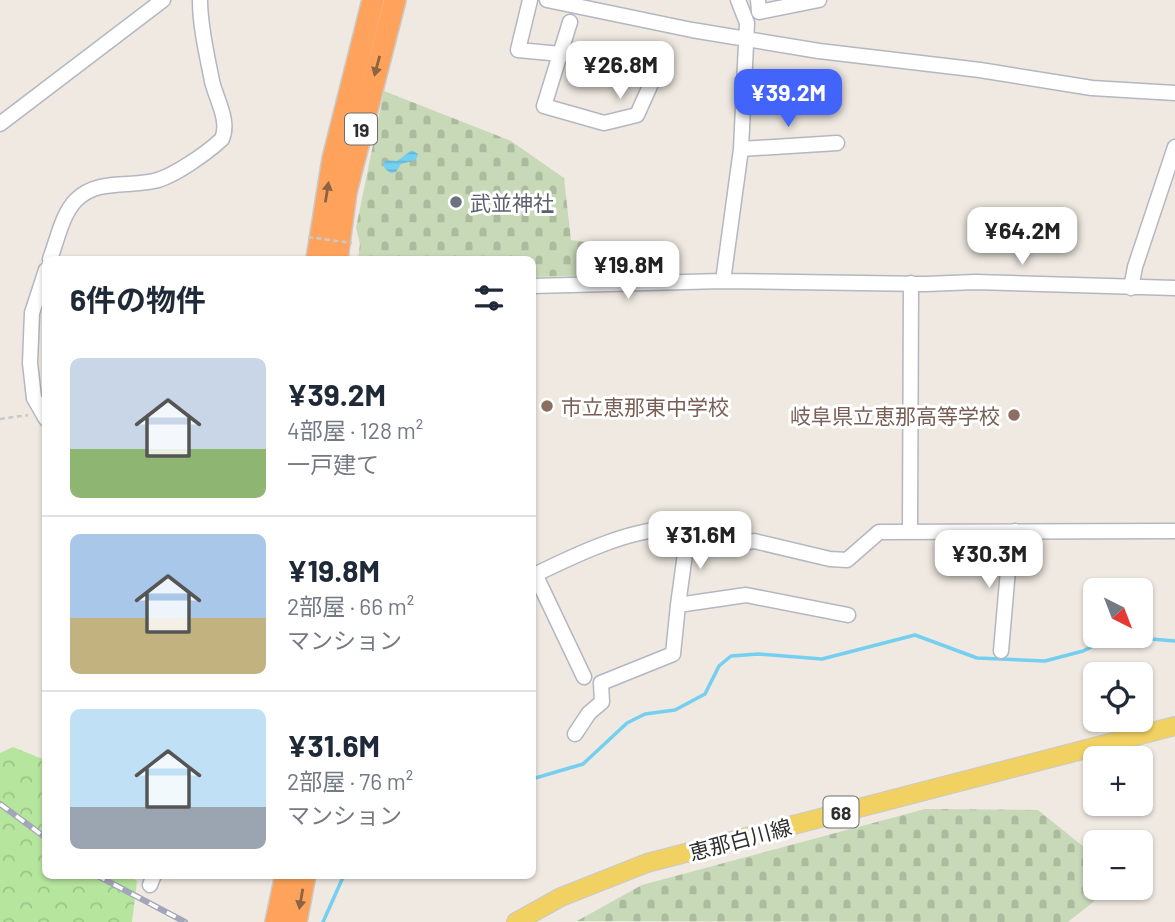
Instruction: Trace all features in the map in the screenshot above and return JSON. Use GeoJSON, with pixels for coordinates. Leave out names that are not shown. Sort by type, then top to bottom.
{"type":"FeatureCollection","features":[{"type":"Feature","properties":{"kind":"highway","name":"19"},"geometry":{"type":"LineString","coordinates":[[317,256],[333,159],[373,0]]}},
{"type":"Feature","properties":{"kind":"highway","name":"19"},"geometry":{"type":"LineString","coordinates":[[345,251],[346,192],[395,0]]}},
{"type":"Feature","properties":{"kind":"highway"},"geometry":{"type":"LineString","coordinates":[[276,922],[284,879]]}},
{"type":"Feature","properties":{"kind":"highway"},"geometry":{"type":"LineString","coordinates":[[296,922],[304,879]]}},
{"type":"Feature","properties":{"kind":"main road","name":"恵那白川線"},"geometry":{"type":"LineString","coordinates":[[516,922],[561,897],[648,863],[1175,726]]}},
{"type":"Feature","properties":{"kind":"street"},"geometry":{"type":"LineString","coordinates":[[0,124],[163,0]]}},
{"type":"Feature","properties":{"kind":"street"},"geometry":{"type":"LineString","coordinates":[[51,256],[68,210],[81,196],[100,187],[162,178],[222,139],[225,132],[224,121],[213,83],[200,0]]}},
{"type":"Feature","properties":{"kind":"street"},"geometry":{"type":"LineString","coordinates":[[530,0],[518,50],[561,54],[647,75],[650,86],[637,116],[604,123],[544,106],[561,54],[570,22]]}},
{"type":"Feature","properties":{"kind":"street"},"geometry":{"type":"LineString","coordinates":[[547,0],[747,40],[819,51],[980,70],[1092,88],[1175,93]]}},
{"type":"Feature","properties":{"kind":"street"},"geometry":{"type":"LineString","coordinates":[[723,281],[741,149],[747,40],[745,15],[738,0]]}},
{"type":"Feature","properties":{"kind":"street"},"geometry":{"type":"LineString","coordinates":[[758,0],[759,12],[819,0]]}},
{"type":"Feature","properties":{"kind":"street"},"geometry":{"type":"LineString","coordinates":[[741,149],[837,143]]}},
{"type":"Feature","properties":{"kind":"street"},"geometry":{"type":"LineString","coordinates":[[1130,288],[1175,147]]}},
{"type":"Feature","properties":{"kind":"street"},"geometry":{"type":"LineString","coordinates":[[536,286],[723,281],[975,282],[1175,288]]}},
{"type":"Feature","properties":{"kind":"street"},"geometry":{"type":"LineString","coordinates":[[42,282],[32,313],[30,363],[34,398],[42,413]]}},
{"type":"Feature","properties":{"kind":"street"},"geometry":{"type":"LineString","coordinates":[[910,531],[911,283]]}},
{"type":"Feature","properties":{"kind":"street"},"geometry":{"type":"LineString","coordinates":[[536,574],[570,556],[637,534],[669,529],[754,541],[847,561],[879,532],[1175,531]]}},
{"type":"Feature","properties":{"kind":"street"},"geometry":{"type":"LineString","coordinates":[[1001,651],[1009,558],[1016,544],[1015,531]]}},
{"type":"Feature","properties":{"kind":"street"},"geometry":{"type":"LineString","coordinates":[[575,734],[589,713],[602,702],[601,683],[673,654],[688,532]]}},
{"type":"Feature","properties":{"kind":"street"},"geometry":{"type":"LineString","coordinates":[[536,579],[584,677]]}},
{"type":"Feature","properties":{"kind":"street"},"geometry":{"type":"LineString","coordinates":[[678,605],[746,595],[848,615]]}},
{"type":"Feature","properties":{"kind":"path"},"geometry":{"type":"LineString","coordinates":[[308,237],[345,251]]}},
{"type":"Feature","properties":{"kind":"path"},"geometry":{"type":"LineString","coordinates":[[0,419],[42,415]]}},
{"type":"Feature","properties":{"kind":"green space"},"geometry":{"type":"Polygon","coordinates":[[[384,91],[511,141],[564,178],[571,240],[601,244],[594,275],[536,277],[536,256],[358,256],[360,244],[356,228],[384,91]]]}},
{"type":"Feature","properties":{"kind":"green space"},"geometry":{"type":"Polygon","coordinates":[[[13,747],[42,759],[42,879],[134,879],[137,881],[132,922],[0,922],[0,753],[13,747]]]}},
{"type":"Feature","properties":{"kind":"green space"},"geometry":{"type":"Polygon","coordinates":[[[925,809],[1038,810],[1083,846],[1083,900],[1096,900],[1068,922],[577,921],[642,885],[925,809]]]}},
{"type":"Feature","properties":{"kind":"water"},"geometry":{"type":"Polygon","coordinates":[[[412,150],[418,154],[416,160],[401,164],[396,172],[391,173],[385,169],[383,164],[386,160],[397,161],[412,150]]]}},
{"type":"Feature","properties":{"kind":"waterway"},"geometry":{"type":"LineString","coordinates":[[536,778],[583,764],[627,723],[645,714],[675,710],[705,694],[719,666],[731,656],[758,654],[822,659],[915,635],[977,658],[1045,661],[1083,651],[1114,636],[1175,641]]}},
{"type":"Feature","properties":{"kind":"waterway"},"geometry":{"type":"LineString","coordinates":[[323,922],[342,879]]}},
{"type":"Feature","properties":{"kind":"railway"},"geometry":{"type":"LineString","coordinates":[[0,804],[42,835]]}},
{"type":"Feature","properties":{"kind":"railway"},"geometry":{"type":"LineString","coordinates":[[104,879],[185,922]]}},
{"type":"Feature","properties":{"kind":"place","name":"武並神社"},"geometry":{"type":"Point","coordinates":[456,202]}},
{"type":"Feature","properties":{"kind":"place","name":"市立恵那東中学校"},"geometry":{"type":"Point","coordinates":[547,406]}},
{"type":"Feature","properties":{"kind":"place","name":"岐阜県立恵那高等学校"},"geometry":{"type":"Point","coordinates":[1014,415]}}]}
